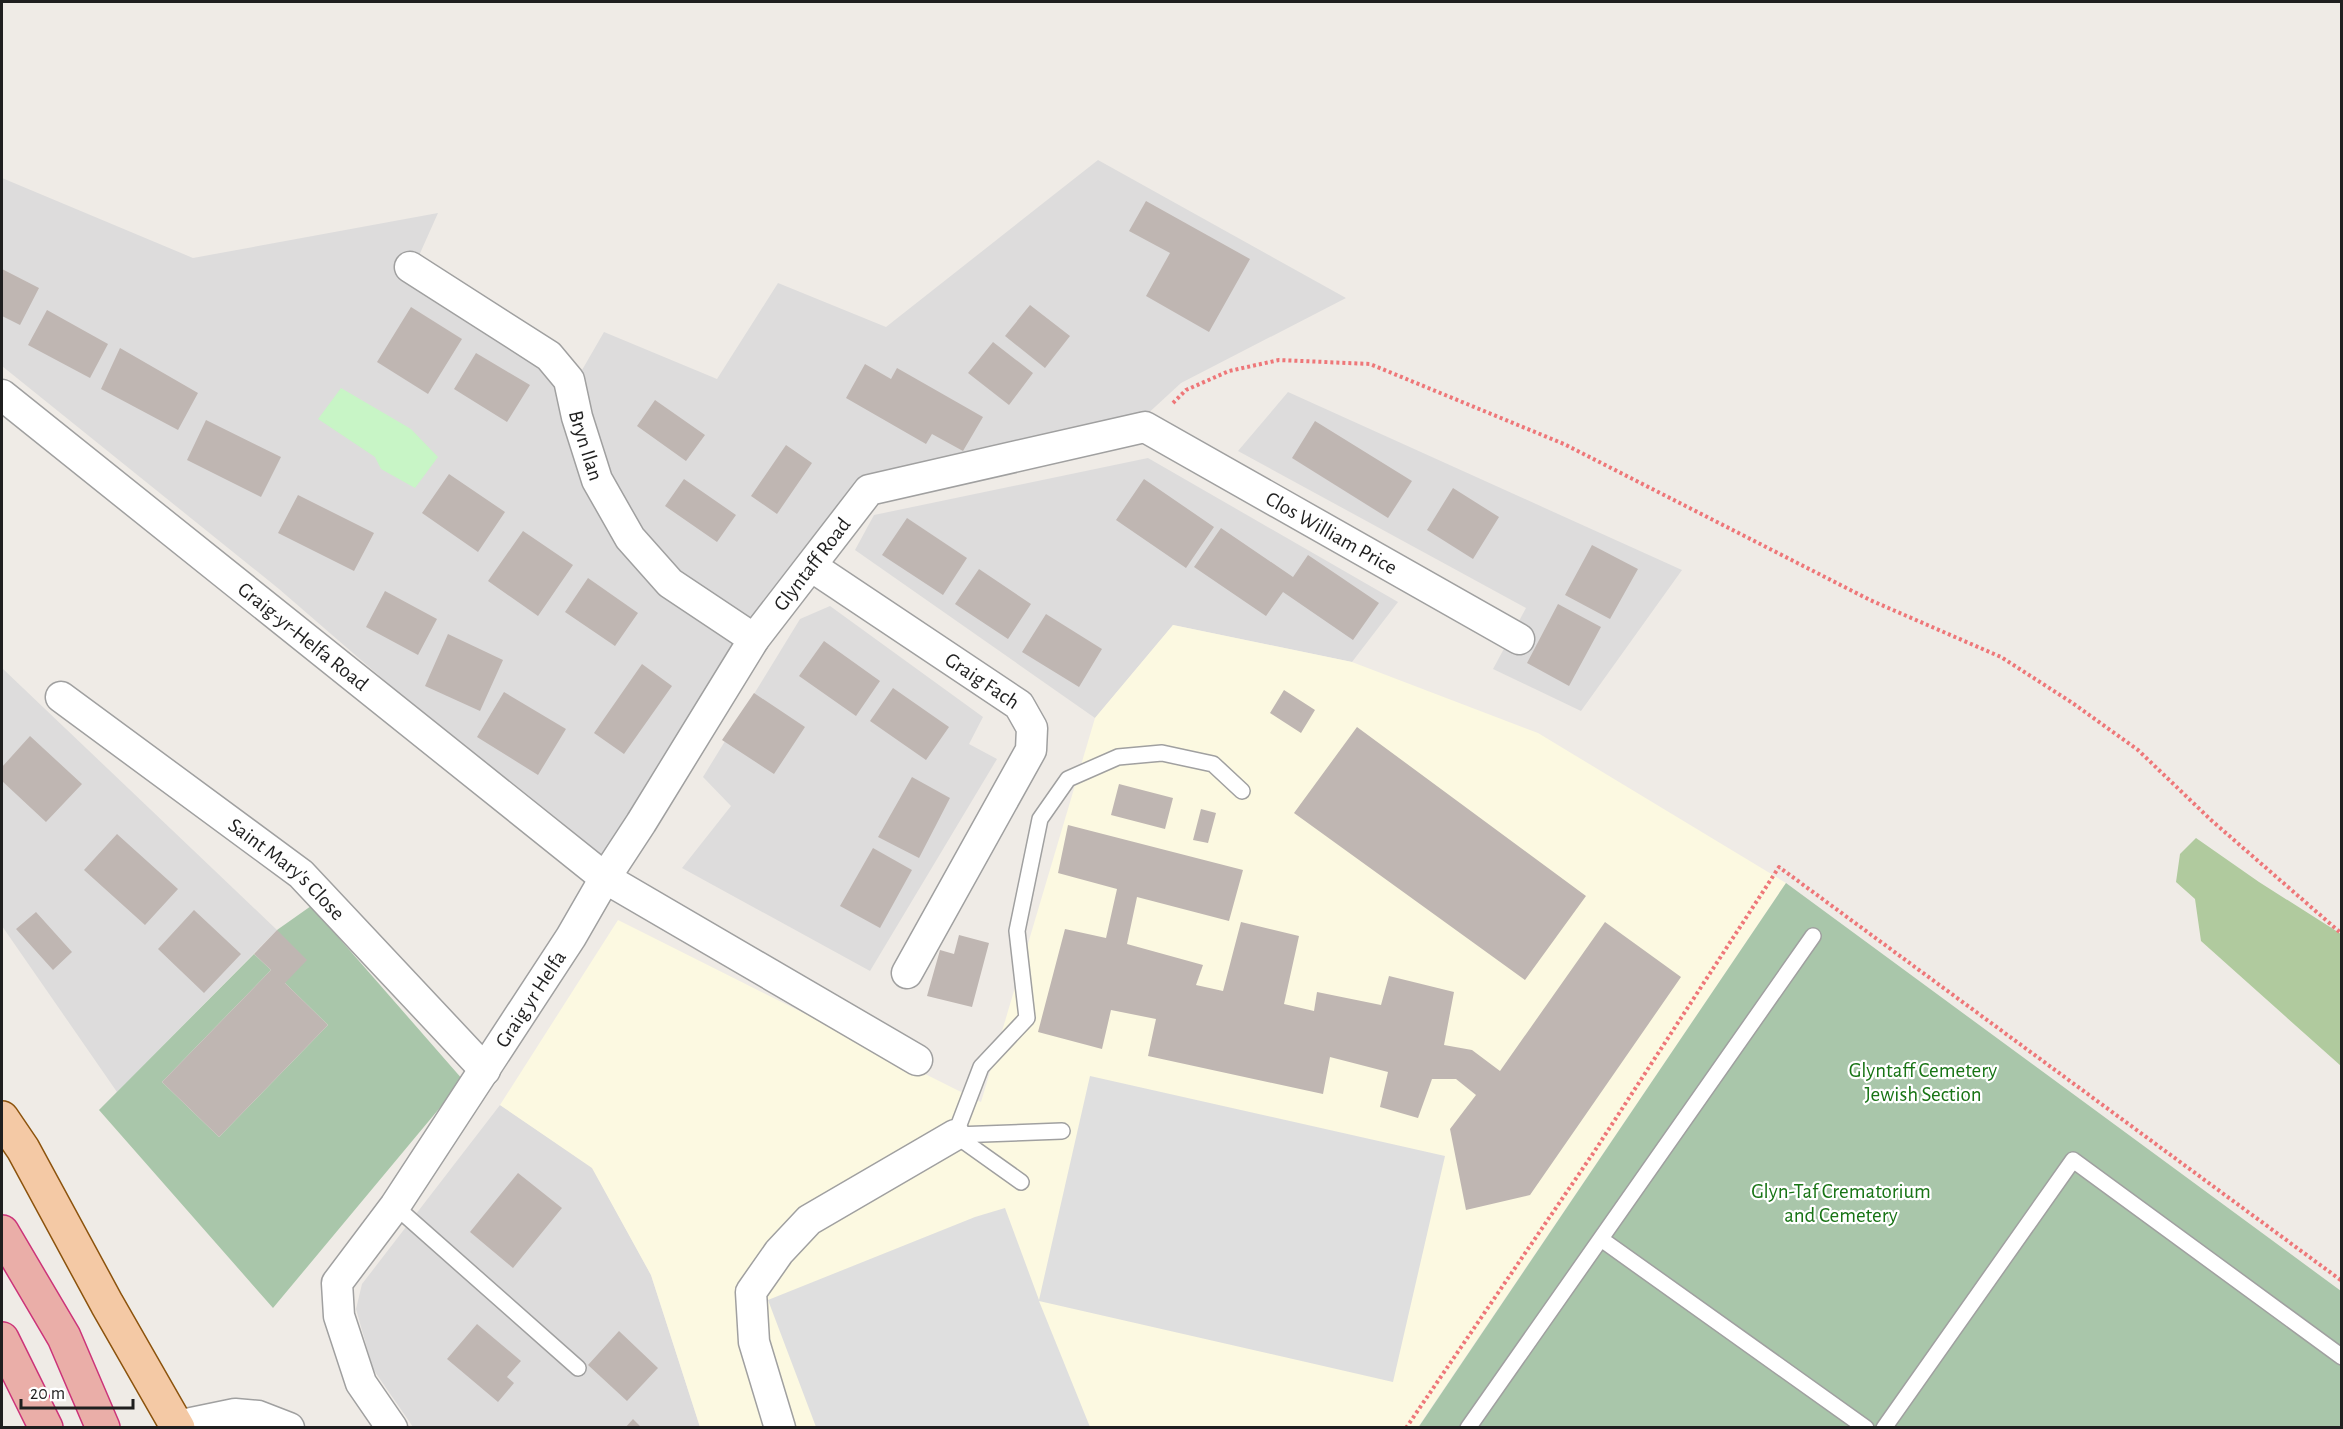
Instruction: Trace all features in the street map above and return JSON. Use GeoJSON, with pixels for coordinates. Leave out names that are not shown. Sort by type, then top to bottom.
{"type":"FeatureCollection","features":[{"type":"Feature","properties":{"kind":"highway"},"geometry":{"type":"LineString","coordinates":[[2,1232],[64,1337],[104,1428]]}},
{"type":"Feature","properties":{"kind":"highway"},"geometry":{"type":"LineString","coordinates":[[2,1339],[46,1428]]}},
{"type":"Feature","properties":{"kind":"main road"},"geometry":{"type":"LineString","coordinates":[[2,1118],[23,1149],[107,1304],[178,1427]]}},
{"type":"Feature","properties":{"kind":"street","name":"Bryn Ilan"},"geometry":{"type":"LineString","coordinates":[[410,267],[549,356],[569,380],[577,417],[597,480],[630,538],[670,584],[754,639]]}},
{"type":"Feature","properties":{"kind":"street","name":"Graig-yr-Helfa Road"},"geometry":{"type":"LineString","coordinates":[[2,395],[605,878]]}},
{"type":"Feature","properties":{"kind":"street","name":"Glyntaff Road"},"geometry":{"type":"LineString","coordinates":[[605,878],[754,639],[869,490],[1145,427]]}},
{"type":"Feature","properties":{"kind":"street","name":"Clos William Price"},"geometry":{"type":"LineString","coordinates":[[1145,427],[1519,639]]}},
{"type":"Feature","properties":{"kind":"street","name":"Graig Fach"},"geometry":{"type":"LineString","coordinates":[[812,566],[1019,705],[1032,728],[1031,750],[907,973]]}},
{"type":"Feature","properties":{"kind":"street","name":"Saint Mary's Close"},"geometry":{"type":"LineString","coordinates":[[61,697],[301,874],[485,1070]]}},
{"type":"Feature","properties":{"kind":"street","name":"Graig yr Helfa"},"geometry":{"type":"LineString","coordinates":[[392,1428],[362,1383],[339,1316],[337,1283],[395,1206],[485,1070],[571,937],[605,878]]}},
{"type":"Feature","properties":{"kind":"street"},"geometry":{"type":"LineString","coordinates":[[605,878],[917,1060]]}},
{"type":"Feature","properties":{"kind":"street"},"geometry":{"type":"LineString","coordinates":[[780,1428],[754,1342],[751,1292],[779,1252],[809,1220],[955,1135]]}},
{"type":"Feature","properties":{"kind":"street"},"geometry":{"type":"LineString","coordinates":[[178,1427],[235,1414],[258,1416],[289,1428]]}},
{"type":"Feature","properties":{"kind":"lane"},"geometry":{"type":"LineString","coordinates":[[955,1135],[981,1067],[1027,1018],[1017,931],[1040,819],[1068,779],[1118,757],[1162,753],[1212,764],[1242,791]]}},
{"type":"Feature","properties":{"kind":"lane"},"geometry":{"type":"LineString","coordinates":[[1468,1428],[1813,936]]}},
{"type":"Feature","properties":{"kind":"lane"},"geometry":{"type":"LineString","coordinates":[[955,1135],[1062,1131]]}},
{"type":"Feature","properties":{"kind":"lane"},"geometry":{"type":"LineString","coordinates":[[955,1135],[1021,1182]]}},
{"type":"Feature","properties":{"kind":"lane"},"geometry":{"type":"LineString","coordinates":[[1884,1428],[2073,1160],[2342,1357]]}},
{"type":"Feature","properties":{"kind":"lane"},"geometry":{"type":"LineString","coordinates":[[395,1206],[578,1368]]}},
{"type":"Feature","properties":{"kind":"lane"},"geometry":{"type":"LineString","coordinates":[[1600,1239],[1866,1428]]}},
{"type":"Feature","properties":{"kind":"path"},"geometry":{"type":"LineString","coordinates":[[1145,427],[1186,390],[1229,371],[1279,360],[1370,364],[1564,444],[1870,600],[2001,657],[2071,702],[2138,750],[2211,820],[2342,934]]}},
{"type":"Feature","properties":{"kind":"path"},"geometry":{"type":"LineString","coordinates":[[1406,1428],[1594,1152],[1779,867],[2342,1281]]}},
{"type":"Feature","properties":{"kind":"shaded area"},"geometry":{"type":"Polygon","coordinates":[[[1098,160],[1346,298],[1181,383],[1143,418],[866,480],[751,627],[669,564],[639,531],[606,477],[578,377],[604,332],[717,379],[778,283],[886,327],[1098,160]]]}},
{"type":"Feature","properties":{"kind":"shaded area"},"geometry":{"type":"Polygon","coordinates":[[[2,178],[193,258],[438,213],[409,278],[543,359],[558,384],[584,482],[739,644],[600,867],[279,589],[2,366],[2,178]]]}},
{"type":"Feature","properties":{"kind":"shaded area"},"geometry":{"type":"Polygon","coordinates":[[[1288,392],[1682,570],[1581,711],[1493,669],[1526,608],[1238,451],[1288,392]]]}},
{"type":"Feature","properties":{"kind":"shaded area"},"geometry":{"type":"Polygon","coordinates":[[[1148,458],[1398,602],[1352,662],[1173,625],[1095,718],[855,550],[874,515],[1148,458]]]}},
{"type":"Feature","properties":{"kind":"shaded area"},"geometry":{"type":"Polygon","coordinates":[[[830,606],[983,717],[969,744],[997,759],[870,971],[682,868],[731,806],[703,777],[800,619],[830,606]]]}},
{"type":"Feature","properties":{"kind":"shaded area"},"geometry":{"type":"Polygon","coordinates":[[[1173,625],[1352,662],[1538,733],[1786,883],[1418,1427],[700,1427],[651,1275],[592,1168],[500,1105],[618,920],[981,1102],[1095,718],[1173,625]]]}},
{"type":"Feature","properties":{"kind":"shaded area"},"geometry":{"type":"Polygon","coordinates":[[[2,668],[277,930],[117,1092],[2,926],[2,668]]]}},
{"type":"Feature","properties":{"kind":"shaded area"},"geometry":{"type":"Polygon","coordinates":[[[1090,1076],[1445,1156],[1393,1382],[1039,1301],[1090,1427],[816,1427],[768,1300],[975,1217],[1005,1208],[1039,1300],[1090,1076]]]}},
{"type":"Feature","properties":{"kind":"shaded area"},"geometry":{"type":"Polygon","coordinates":[[[500,1105],[592,1167],[651,1275],[700,1427],[413,1427],[373,1369],[356,1309],[362,1284],[500,1105]]]}},
{"type":"Feature","properties":{"kind":"green space"},"geometry":{"type":"Polygon","coordinates":[[[341,388],[411,429],[438,457],[415,488],[381,469],[375,457],[318,419],[341,388]]]}},
{"type":"Feature","properties":{"kind":"green space"},"geometry":{"type":"Polygon","coordinates":[[[2196,838],[2259,882],[2341,934],[2341,1066],[2201,941],[2195,899],[2176,882],[2180,854],[2196,838]]]}},
{"type":"Feature","properties":{"kind":"green space","name":"Glyn-Taf Crematorium and Cemetery"},"geometry":{"type":"Polygon","coordinates":[[[1786,883],[2341,1291],[2341,1427],[1418,1428],[1786,883]]]}},
{"type":"Feature","properties":{"kind":"green space"},"geometry":{"type":"Polygon","coordinates":[[[311,906],[463,1080],[273,1308],[99,1110],[254,954],[271,970],[162,1082],[219,1137],[328,1025],[285,983],[277,930],[311,906]]]}},
{"type":"Feature","properties":{"kind":"building"},"geometry":{"type":"Polygon","coordinates":[[[1146,201],[1250,259],[1209,332],[1146,296],[1170,253],[1129,231],[1146,201]]]}},
{"type":"Feature","properties":{"kind":"building"},"geometry":{"type":"Polygon","coordinates":[[[2,269],[39,288],[20,325],[2,316],[2,269]]]}},
{"type":"Feature","properties":{"kind":"building"},"geometry":{"type":"Polygon","coordinates":[[[1030,305],[1070,336],[1045,368],[1005,336],[1030,305]]]}},
{"type":"Feature","properties":{"kind":"building"},"geometry":{"type":"Polygon","coordinates":[[[411,307],[462,339],[428,394],[377,362],[411,307]]]}},
{"type":"Feature","properties":{"kind":"building"},"geometry":{"type":"Polygon","coordinates":[[[47,310],[108,344],[90,378],[28,345],[47,310]]]}},
{"type":"Feature","properties":{"kind":"building"},"geometry":{"type":"Polygon","coordinates":[[[993,342],[1033,373],[1009,405],[968,373],[993,342]]]}},
{"type":"Feature","properties":{"kind":"building"},"geometry":{"type":"Polygon","coordinates":[[[120,348],[198,393],[178,430],[101,389],[120,348]]]}},
{"type":"Feature","properties":{"kind":"building"},"geometry":{"type":"Polygon","coordinates":[[[476,353],[530,385],[507,422],[454,389],[476,353]]]}},
{"type":"Feature","properties":{"kind":"building"},"geometry":{"type":"Polygon","coordinates":[[[865,364],[891,379],[897,368],[983,417],[963,451],[932,434],[926,444],[846,398],[865,364]]]}},
{"type":"Feature","properties":{"kind":"building"},"geometry":{"type":"Polygon","coordinates":[[[655,400],[705,435],[686,461],[637,426],[655,400]]]}},
{"type":"Feature","properties":{"kind":"building"},"geometry":{"type":"Polygon","coordinates":[[[206,420],[281,457],[261,497],[187,460],[206,420]]]}},
{"type":"Feature","properties":{"kind":"building"},"geometry":{"type":"Polygon","coordinates":[[[1315,421],[1412,481],[1388,518],[1292,458],[1315,421]]]}},
{"type":"Feature","properties":{"kind":"building"},"geometry":{"type":"Polygon","coordinates":[[[786,445],[812,463],[777,514],[751,496],[786,445]]]}},
{"type":"Feature","properties":{"kind":"building"},"geometry":{"type":"Polygon","coordinates":[[[449,474],[505,512],[478,552],[422,513],[449,474]]]}},
{"type":"Feature","properties":{"kind":"building"},"geometry":{"type":"Polygon","coordinates":[[[684,479],[736,515],[717,542],[665,506],[684,479]]]}},
{"type":"Feature","properties":{"kind":"building"},"geometry":{"type":"Polygon","coordinates":[[[1144,479],[1214,527],[1186,568],[1116,520],[1144,479]]]}},
{"type":"Feature","properties":{"kind":"building"},"geometry":{"type":"Polygon","coordinates":[[[1453,488],[1499,517],[1473,559],[1427,530],[1453,488]]]}},
{"type":"Feature","properties":{"kind":"building"},"geometry":{"type":"Polygon","coordinates":[[[298,495],[374,533],[354,571],[278,533],[298,495]]]}},
{"type":"Feature","properties":{"kind":"building"},"geometry":{"type":"Polygon","coordinates":[[[907,518],[967,558],[943,595],[882,555],[907,518]]]}},
{"type":"Feature","properties":{"kind":"building"},"geometry":{"type":"Polygon","coordinates":[[[1221,528],[1293,577],[1308,555],[1379,603],[1353,640],[1283,592],[1266,616],[1194,567],[1221,528]]]}},
{"type":"Feature","properties":{"kind":"building"},"geometry":{"type":"Polygon","coordinates":[[[523,531],[573,565],[538,616],[488,581],[523,531]]]}},
{"type":"Feature","properties":{"kind":"building"},"geometry":{"type":"Polygon","coordinates":[[[1592,545],[1638,569],[1610,619],[1565,595],[1592,545]]]}},
{"type":"Feature","properties":{"kind":"building"},"geometry":{"type":"Polygon","coordinates":[[[979,569],[1031,604],[1008,639],[955,604],[979,569]]]}},
{"type":"Feature","properties":{"kind":"building"},"geometry":{"type":"Polygon","coordinates":[[[588,578],[638,613],[615,646],[565,612],[588,578]]]}},
{"type":"Feature","properties":{"kind":"building"},"geometry":{"type":"Polygon","coordinates":[[[385,591],[437,619],[418,655],[366,627],[385,591]]]}},
{"type":"Feature","properties":{"kind":"building"},"geometry":{"type":"Polygon","coordinates":[[[1558,604],[1601,627],[1569,686],[1527,663],[1558,604]]]}},
{"type":"Feature","properties":{"kind":"building"},"geometry":{"type":"Polygon","coordinates":[[[1046,614],[1102,649],[1079,687],[1022,652],[1046,614]]]}},
{"type":"Feature","properties":{"kind":"building"},"geometry":{"type":"Polygon","coordinates":[[[448,634],[503,660],[480,711],[425,686],[448,634]]]}},
{"type":"Feature","properties":{"kind":"building"},"geometry":{"type":"Polygon","coordinates":[[[824,641],[880,681],[856,716],[799,676],[824,641]]]}},
{"type":"Feature","properties":{"kind":"building"},"geometry":{"type":"Polygon","coordinates":[[[642,664],[672,686],[624,754],[594,733],[642,664]]]}},
{"type":"Feature","properties":{"kind":"building"},"geometry":{"type":"Polygon","coordinates":[[[893,688],[949,727],[926,760],[870,721],[893,688]]]}},
{"type":"Feature","properties":{"kind":"building"},"geometry":{"type":"Polygon","coordinates":[[[1284,690],[1315,710],[1301,733],[1270,713],[1284,690]]]}},
{"type":"Feature","properties":{"kind":"building"},"geometry":{"type":"Polygon","coordinates":[[[504,692],[566,729],[538,775],[477,737],[504,692]]]}},
{"type":"Feature","properties":{"kind":"building"},"geometry":{"type":"Polygon","coordinates":[[[754,693],[805,727],[774,774],[722,740],[754,693]]]}},
{"type":"Feature","properties":{"kind":"building"},"geometry":{"type":"Polygon","coordinates":[[[1357,727],[1586,896],[1525,980],[1294,813],[1357,727]]]}},
{"type":"Feature","properties":{"kind":"building"},"geometry":{"type":"Polygon","coordinates":[[[30,736],[82,784],[46,822],[2,781],[2,767],[30,736]]]}},
{"type":"Feature","properties":{"kind":"building"},"geometry":{"type":"Polygon","coordinates":[[[912,777],[950,798],[919,858],[878,837],[912,777]]]}},
{"type":"Feature","properties":{"kind":"building"},"geometry":{"type":"Polygon","coordinates":[[[1119,784],[1173,798],[1165,829],[1111,815],[1119,784]]]}},
{"type":"Feature","properties":{"kind":"building"},"geometry":{"type":"Polygon","coordinates":[[[1201,809],[1216,813],[1208,843],[1193,840],[1201,809]]]}},
{"type":"Feature","properties":{"kind":"building"},"geometry":{"type":"Polygon","coordinates":[[[1068,825],[1243,870],[1229,921],[1137,897],[1127,944],[1203,965],[1196,985],[1223,991],[1241,922],[1299,936],[1284,1004],[1314,1011],[1317,992],[1381,1005],[1389,976],[1454,992],[1444,1045],[1472,1050],[1500,1071],[1605,922],[1681,977],[1530,1195],[1466,1210],[1450,1129],[1476,1095],[1456,1079],[1432,1079],[1418,1118],[1380,1107],[1388,1072],[1330,1057],[1323,1094],[1148,1056],[1156,1019],[1111,1010],[1102,1049],[1038,1032],[1065,929],[1106,938],[1117,889],[1058,873],[1068,825]]]}},
{"type":"Feature","properties":{"kind":"building"},"geometry":{"type":"Polygon","coordinates":[[[117,834],[178,889],[145,925],[84,870],[117,834]]]}},
{"type":"Feature","properties":{"kind":"building"},"geometry":{"type":"Polygon","coordinates":[[[873,848],[912,870],[880,928],[840,906],[873,848]]]}},
{"type":"Feature","properties":{"kind":"building"},"geometry":{"type":"Polygon","coordinates":[[[194,910],[241,954],[204,993],[158,949],[194,910]]]}},
{"type":"Feature","properties":{"kind":"building"},"geometry":{"type":"Polygon","coordinates":[[[36,912],[72,952],[53,970],[16,929],[36,912]]]}},
{"type":"Feature","properties":{"kind":"building"},"geometry":{"type":"Polygon","coordinates":[[[277,930],[307,960],[285,983],[328,1025],[219,1137],[162,1082],[271,970],[254,954],[277,930]]]}},
{"type":"Feature","properties":{"kind":"building"},"geometry":{"type":"Polygon","coordinates":[[[959,935],[989,943],[972,1007],[927,996],[940,950],[954,954],[959,935]]]}},
{"type":"Feature","properties":{"kind":"building"},"geometry":{"type":"Polygon","coordinates":[[[518,1173],[562,1208],[513,1268],[470,1232],[518,1173]]]}},
{"type":"Feature","properties":{"kind":"building"},"geometry":{"type":"Polygon","coordinates":[[[477,1324],[521,1361],[507,1377],[514,1383],[498,1402],[447,1359],[477,1324]]]}},
{"type":"Feature","properties":{"kind":"building"},"geometry":{"type":"Polygon","coordinates":[[[619,1331],[658,1368],[627,1401],[588,1365],[619,1331]]]}},
{"type":"Feature","properties":{"kind":"building"},"geometry":{"type":"Polygon","coordinates":[[[633,1419],[642,1428],[625,1428],[633,1419]]]}},
{"type":"Feature","properties":{"kind":"park label","name":"Glyntaff Cemetery Jewish Section"},"geometry":{"type":"Point","coordinates":[1923,1082]}}]}
